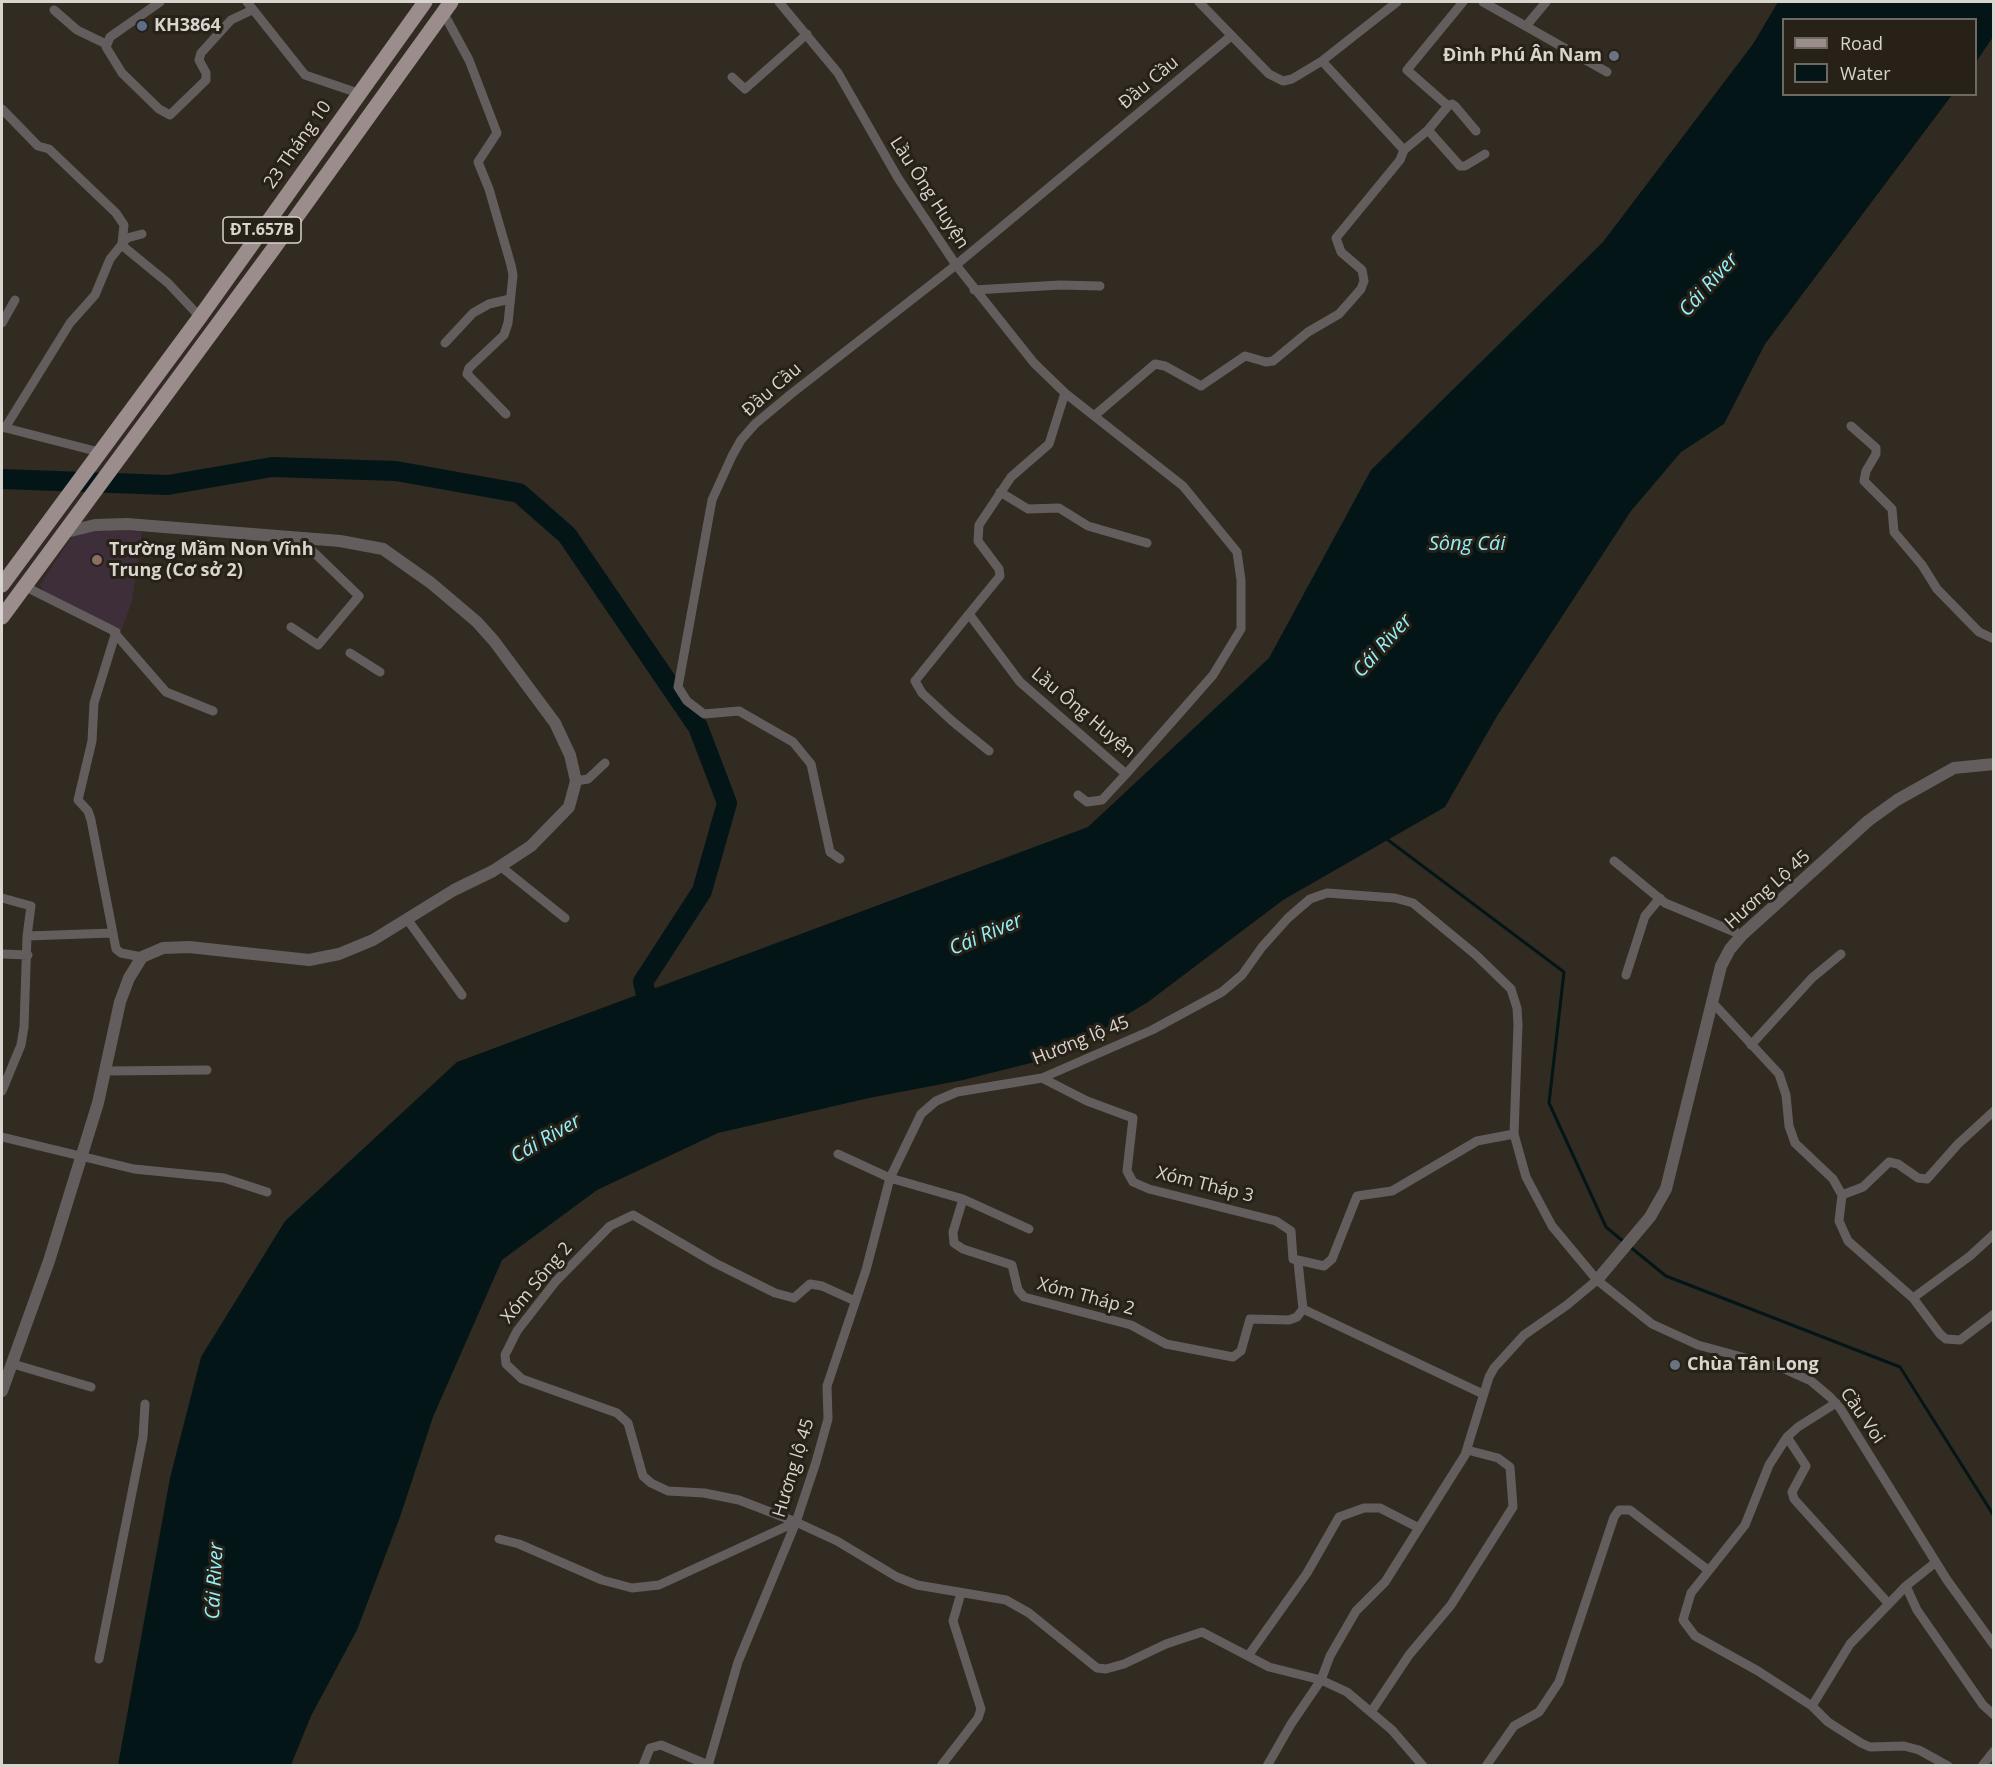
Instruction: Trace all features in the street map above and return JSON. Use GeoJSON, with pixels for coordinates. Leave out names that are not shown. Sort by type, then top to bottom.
{"type":"FeatureCollection","features":[{"type":"Feature","properties":{"kind":"main road","name":"23 Tháng 10"},"geometry":{"type":"LineString","coordinates":[[97,454],[200,317],[358,93],[426,2]]}},
{"type":"Feature","properties":{"kind":"main road","name":"ĐT.657B"},"geometry":{"type":"LineString","coordinates":[[2,616],[274,248],[447,7]]}},
{"type":"Feature","properties":{"kind":"main road"},"geometry":{"type":"LineString","coordinates":[[358,93],[375,105]]}},
{"type":"Feature","properties":{"kind":"main road","name":"ĐT.657B"},"geometry":{"type":"LineString","coordinates":[[3,580],[97,454]]}},
{"type":"Feature","properties":{"kind":"main road"},"geometry":{"type":"LineString","coordinates":[[3,580],[24,586]]}},
{"type":"Feature","properties":{"kind":"street"},"geometry":{"type":"LineString","coordinates":[[160,2],[110,37],[106,44],[107,50],[122,73],[159,109],[170,115],[206,80],[206,73],[199,60],[201,53],[231,20],[250,6],[304,75],[358,93]]}},
{"type":"Feature","properties":{"kind":"street","name":"Lầu Ông Huyện"},"geometry":{"type":"LineString","coordinates":[[779,2],[844,82],[892,168],[974,290],[1034,363],[1065,393],[1183,486],[1234,548],[1241,580],[1242,622],[1232,647],[1213,675],[1126,774],[1020,682],[969,614]]}},
{"type":"Feature","properties":{"kind":"street"},"geometry":{"type":"LineString","coordinates":[[1199,2],[1269,74],[1277,79],[1292,79],[1322,61],[1397,2]]}},
{"type":"Feature","properties":{"kind":"street"},"geometry":{"type":"LineString","coordinates":[[1448,106],[1407,70],[1463,2]]}},
{"type":"Feature","properties":{"kind":"street"},"geometry":{"type":"LineString","coordinates":[[1483,2],[1607,72]]}},
{"type":"Feature","properties":{"kind":"street"},"geometry":{"type":"LineString","coordinates":[[1526,26],[1546,2]]}},
{"type":"Feature","properties":{"kind":"street"},"geometry":{"type":"LineString","coordinates":[[447,7],[497,130],[497,136],[478,162],[489,189],[511,265],[510,298],[505,333],[469,368],[467,375],[506,414]]}},
{"type":"Feature","properties":{"kind":"street"},"geometry":{"type":"LineString","coordinates":[[54,10],[77,30],[106,44]]}},
{"type":"Feature","properties":{"kind":"street"},"geometry":{"type":"LineString","coordinates":[[732,77],[745,89],[807,34]]}},
{"type":"Feature","properties":{"kind":"street","name":"Đầu Cầu"},"geometry":{"type":"LineString","coordinates":[[840,859],[830,852],[810,764],[793,742],[739,711],[704,714],[681,693],[678,684],[712,500],[741,440],[755,424],[956,265],[1231,36]]}},
{"type":"Feature","properties":{"kind":"street"},"geometry":{"type":"LineString","coordinates":[[1322,61],[1404,150]]}},
{"type":"Feature","properties":{"kind":"street"},"geometry":{"type":"LineString","coordinates":[[1094,416],[1155,364],[1165,366],[1197,385],[1205,386],[1245,356],[1266,362],[1274,361],[1308,332],[1340,314],[1361,289],[1364,277],[1359,267],[1341,252],[1336,238],[1400,160],[1404,150],[1428,130],[1448,106],[1452,104],[1455,106],[1476,131]]}},
{"type":"Feature","properties":{"kind":"street"},"geometry":{"type":"LineString","coordinates":[[2,109],[38,146],[49,149],[116,213],[124,225],[122,243]]}},
{"type":"Feature","properties":{"kind":"street"},"geometry":{"type":"LineString","coordinates":[[1428,130],[1460,166],[1466,166],[1485,154]]}},
{"type":"Feature","properties":{"kind":"street"},"geometry":{"type":"LineString","coordinates":[[97,454],[3,428],[70,323],[93,299],[108,263],[122,243],[127,238],[142,234]]}},
{"type":"Feature","properties":{"kind":"street"},"geometry":{"type":"LineString","coordinates":[[122,243],[168,283],[200,317]]}},
{"type":"Feature","properties":{"kind":"street"},"geometry":{"type":"LineString","coordinates":[[974,290],[1060,285],[1100,286]]}},
{"type":"Feature","properties":{"kind":"street"},"geometry":{"type":"LineString","coordinates":[[445,343],[473,313],[489,304],[510,298]]}},
{"type":"Feature","properties":{"kind":"street"},"geometry":{"type":"LineString","coordinates":[[2,323],[15,300]]}},
{"type":"Feature","properties":{"kind":"street"},"geometry":{"type":"LineString","coordinates":[[988,751],[951,721],[915,684],[918,674],[1000,576],[999,569],[981,546],[977,535],[979,525],[1016,471],[1044,452],[1049,444],[1065,393]]}},
{"type":"Feature","properties":{"kind":"street"},"geometry":{"type":"LineString","coordinates":[[1851,426],[1876,448],[1876,454],[1866,471],[1864,481],[1892,509],[1894,532],[1925,569],[1937,589],[1979,632],[1994,639]]}},
{"type":"Feature","properties":{"kind":"street"},"geometry":{"type":"LineString","coordinates":[[1000,492],[1028,508],[1059,508],[1088,526],[1147,543]]}},
{"type":"Feature","properties":{"kind":"street"},"geometry":{"type":"LineString","coordinates":[[64,531],[95,525],[127,524],[340,541],[383,549],[431,583],[469,615],[515,666],[555,723],[570,755],[576,781],[574,797],[560,818],[531,846],[500,866],[454,890],[374,940],[321,959],[291,960],[189,946],[164,948],[142,957],[121,953],[116,949],[111,933],[91,820],[88,811],[78,800],[92,741],[94,703],[116,632]]}},
{"type":"Feature","properties":{"kind":"street"},"geometry":{"type":"LineString","coordinates":[[291,627],[318,645],[359,596],[300,539]]}},
{"type":"Feature","properties":{"kind":"street"},"geometry":{"type":"LineString","coordinates":[[24,586],[116,632],[166,692],[213,711]]}},
{"type":"Feature","properties":{"kind":"street"},"geometry":{"type":"LineString","coordinates":[[350,653],[380,672]]}},
{"type":"Feature","properties":{"kind":"street"},"geometry":{"type":"LineString","coordinates":[[576,781],[588,779],[605,763]]}},
{"type":"Feature","properties":{"kind":"street","name":"Hương Lộ 45"},"geometry":{"type":"LineString","coordinates":[[1597,1280],[1656,1210],[1666,1189],[1721,966],[1742,935],[1868,821],[1897,800],[1954,768],[1994,764]]}},
{"type":"Feature","properties":{"kind":"street"},"geometry":{"type":"LineString","coordinates":[[1078,795],[1087,802],[1102,800],[1126,774]]}},
{"type":"Feature","properties":{"kind":"street"},"geometry":{"type":"LineString","coordinates":[[1614,861],[1660,898],[1742,935]]}},
{"type":"Feature","properties":{"kind":"street"},"geometry":{"type":"LineString","coordinates":[[500,866],[565,918]]}},
{"type":"Feature","properties":{"kind":"street","name":"Hương lộ 45"},"geometry":{"type":"LineString","coordinates":[[708,1765],[738,1662],[796,1522],[828,1419],[826,1386],[866,1270],[890,1178],[916,1121],[936,1101],[957,1092],[1042,1078],[1152,1030],[1228,988],[1273,933],[1310,899],[1337,892],[1395,898],[1418,906],[1476,955],[1511,989],[1517,1008],[1518,1025],[1514,1134],[1526,1177],[1541,1208],[1558,1234],[1597,1280]]}},
{"type":"Feature","properties":{"kind":"street"},"geometry":{"type":"LineString","coordinates":[[2,898],[31,906],[27,936],[28,956],[21,1045],[2,1091]]}},
{"type":"Feature","properties":{"kind":"street"},"geometry":{"type":"LineString","coordinates":[[1626,975],[1645,916],[1660,898]]}},
{"type":"Feature","properties":{"kind":"street"},"geometry":{"type":"LineString","coordinates":[[407,919],[462,995]]}},
{"type":"Feature","properties":{"kind":"street"},"geometry":{"type":"LineString","coordinates":[[27,936],[111,933]]}},
{"type":"Feature","properties":{"kind":"street"},"geometry":{"type":"LineString","coordinates":[[2,954],[28,956]]}},
{"type":"Feature","properties":{"kind":"street"},"geometry":{"type":"LineString","coordinates":[[1750,1045],[1812,978],[1841,954]]}},
{"type":"Feature","properties":{"kind":"street"},"geometry":{"type":"LineString","coordinates":[[2,1391],[13,1364],[107,1071],[120,1002],[129,978],[142,957]]}},
{"type":"Feature","properties":{"kind":"street"},"geometry":{"type":"LineString","coordinates":[[1713,1003],[1750,1045],[1774,1067],[1782,1082],[1789,1126],[1795,1143],[1833,1179],[1842,1195],[1839,1213],[1844,1236],[1913,1298],[1940,1334],[1952,1341],[1965,1337],[1994,1314]]}},
{"type":"Feature","properties":{"kind":"street"},"geometry":{"type":"LineString","coordinates":[[107,1071],[207,1070]]}},
{"type":"Feature","properties":{"kind":"street","name":"Xóm Tháp 3"},"geometry":{"type":"LineString","coordinates":[[1042,1078],[1087,1101],[1134,1118],[1126,1171],[1133,1182],[1149,1189],[1267,1218],[1283,1224],[1291,1231],[1292,1257],[1298,1262],[1303,1309]]}},
{"type":"Feature","properties":{"kind":"street"},"geometry":{"type":"LineString","coordinates":[[1842,1195],[1863,1187],[1890,1162],[1898,1164],[1918,1178],[1927,1179],[1961,1141],[1994,1111]]}},
{"type":"Feature","properties":{"kind":"street"},"geometry":{"type":"LineString","coordinates":[[1298,1262],[1324,1266],[1328,1264],[1358,1195],[1392,1191],[1472,1143],[1514,1134]]}},
{"type":"Feature","properties":{"kind":"street"},"geometry":{"type":"LineString","coordinates":[[2,1137],[80,1158],[144,1171],[182,1172],[224,1178],[267,1192]]}},
{"type":"Feature","properties":{"kind":"street"},"geometry":{"type":"LineString","coordinates":[[838,1154],[890,1178],[963,1198],[1029,1229]]}},
{"type":"Feature","properties":{"kind":"street","name":"Xóm Tháp 2"},"geometry":{"type":"LineString","coordinates":[[963,1198],[953,1232],[954,1243],[963,1249],[1012,1265],[1022,1295],[1131,1325],[1166,1344],[1233,1357],[1241,1352],[1250,1319],[1289,1320],[1297,1317],[1303,1309]]}},
{"type":"Feature","properties":{"kind":"street","name":"Xóm Sông 2"},"geometry":{"type":"LineString","coordinates":[[796,1522],[739,1500],[704,1493],[668,1491],[651,1483],[643,1476],[628,1423],[617,1413],[522,1379],[506,1364],[505,1355],[517,1331],[556,1281],[610,1226],[633,1215],[715,1263],[787,1298],[794,1298],[810,1284],[834,1291],[855,1302]]}},
{"type":"Feature","properties":{"kind":"street"},"geometry":{"type":"LineString","coordinates":[[1913,1298],[1970,1256],[1994,1234]]}},
{"type":"Feature","properties":{"kind":"street"},"geometry":{"type":"LineString","coordinates":[[1267,1766],[1291,1724],[1321,1680],[1330,1656],[1350,1621],[1385,1582],[1467,1450],[1483,1394],[1494,1368],[1516,1341],[1597,1280]]}},
{"type":"Feature","properties":{"kind":"street","name":"Cầu Voi"},"geometry":{"type":"LineString","coordinates":[[1597,1280],[1640,1316],[1672,1335],[1791,1371],[1811,1381],[1836,1403],[1936,1562],[1994,1645]]}},
{"type":"Feature","properties":{"kind":"street"},"geometry":{"type":"LineString","coordinates":[[1303,1309],[1483,1394]]}},
{"type":"Feature","properties":{"kind":"street"},"geometry":{"type":"LineString","coordinates":[[13,1364],[91,1387]]}},
{"type":"Feature","properties":{"kind":"street"},"geometry":{"type":"LineString","coordinates":[[1836,1403],[1798,1426],[1787,1437],[1769,1465],[1745,1526],[1708,1570],[1684,1608],[1683,1620],[1690,1632],[1812,1706],[1828,1722],[1870,1747],[1904,1746],[1919,1750],[1948,1766]]}},
{"type":"Feature","properties":{"kind":"street"},"geometry":{"type":"LineString","coordinates":[[99,1659],[141,1448],[146,1417],[145,1404]]}},
{"type":"Feature","properties":{"kind":"street"},"geometry":{"type":"LineString","coordinates":[[1787,1437],[1806,1466],[1792,1492],[1794,1498],[1888,1603]]}},
{"type":"Feature","properties":{"kind":"street"},"geometry":{"type":"LineString","coordinates":[[1371,1712],[1409,1655],[1451,1605],[1513,1507],[1510,1467],[1498,1458],[1467,1450]]}},
{"type":"Feature","properties":{"kind":"street"},"geometry":{"type":"LineString","coordinates":[[1248,1656],[1307,1573],[1340,1517],[1364,1508],[1380,1508],[1419,1528]]}},
{"type":"Feature","properties":{"kind":"street"},"geometry":{"type":"LineString","coordinates":[[1486,1766],[1514,1726],[1539,1712],[1558,1682],[1614,1516],[1619,1510],[1630,1510],[1708,1570]]}},
{"type":"Feature","properties":{"kind":"street"},"geometry":{"type":"LineString","coordinates":[[499,1539],[519,1544],[602,1581],[632,1588],[659,1585],[796,1522],[837,1541],[897,1577],[917,1585],[1006,1600],[1029,1613],[1097,1668],[1106,1669],[1124,1664],[1166,1644],[1202,1632],[1269,1667],[1321,1680],[1347,1692],[1392,1730],[1423,1766]]}},
{"type":"Feature","properties":{"kind":"street"},"geometry":{"type":"LineString","coordinates":[[1812,1706],[1850,1644],[1888,1603],[1936,1562]]}},
{"type":"Feature","properties":{"kind":"street"},"geometry":{"type":"LineString","coordinates":[[1906,1586],[1917,1610],[1983,1705],[1994,1715]]}},
{"type":"Feature","properties":{"kind":"street"},"geometry":{"type":"LineString","coordinates":[[941,1766],[978,1718],[981,1709],[953,1621],[962,1593]]}},
{"type":"Feature","properties":{"kind":"street"},"geometry":{"type":"LineString","coordinates":[[643,1766],[650,1749],[662,1745],[708,1765]]}},
{"type":"Feature","properties":{"kind":"street"},"geometry":{"type":"LineString","coordinates":[[1982,1766],[1994,1751]]}},
{"type":"Feature","properties":{"kind":"shaded area","name":"Trường Mầm Non Vĩnh Trung (Cơ sở 2)"},"geometry":{"type":"Polygon","coordinates":[[[97,528],[142,532],[132,601],[121,631],[44,592],[40,585],[73,535],[97,528]]]}},
{"type":"Feature","properties":{"kind":"water","name":"Sông Cái"},"geometry":{"type":"Polygon","coordinates":[[[1778,2],[1993,2],[1993,37],[1977,61],[1977,18],[1782,18],[1782,96],[1951,96],[1765,344],[1724,424],[1681,452],[1631,511],[1497,716],[1445,807],[1283,900],[1148,1002],[1059,1056],[963,1080],[869,1098],[718,1133],[597,1190],[502,1260],[433,1417],[400,1517],[357,1630],[311,1716],[291,1765],[118,1765],[170,1478],[201,1357],[285,1221],[457,1062],[1088,827],[1269,658],[1371,470],[1603,242],[1753,44],[1778,2]]]}},
{"type":"Feature","properties":{"kind":"waterway"},"geometry":{"type":"LineString","coordinates":[[2,479],[168,485],[272,467],[396,471],[519,493],[567,535],[698,727],[727,803],[702,891],[643,982],[652,1019]]}},
{"type":"Feature","properties":{"kind":"waterway"},"geometry":{"type":"LineString","coordinates":[[1388,840],[1564,972],[1549,1103],[1606,1227],[1624,1242]]}},
{"type":"Feature","properties":{"kind":"waterway"},"geometry":{"type":"LineString","coordinates":[[1629,1246],[1666,1276],[1900,1367],[1994,1516]]}},
{"type":"Feature","properties":{"kind":"place","name":"KH3864"},"geometry":{"type":"Point","coordinates":[142,26]}},
{"type":"Feature","properties":{"kind":"place","name":"Đình Phú Ân Nam"},"geometry":{"type":"Point","coordinates":[1614,56]}},
{"type":"Feature","properties":{"kind":"place","name":"Trường Mầm Non Vĩnh Trung (Cơ sở 2)"},"geometry":{"type":"Point","coordinates":[97,560]}},
{"type":"Feature","properties":{"kind":"place","name":"Chùa Tân Long"},"geometry":{"type":"Point","coordinates":[1675,1365]}},
{"type":"Feature","properties":{"kind":"water label","name":"Cái River"},"geometry":{"type":"Point","coordinates":[1709,285]}},
{"type":"Feature","properties":{"kind":"water label","name":"Cái River"},"geometry":{"type":"Point","coordinates":[1383,646]}},
{"type":"Feature","properties":{"kind":"water label","name":"Cái River"},"geometry":{"type":"Point","coordinates":[986,935]}},
{"type":"Feature","properties":{"kind":"water label","name":"Cái River"},"geometry":{"type":"Point","coordinates":[546,1139]}},
{"type":"Feature","properties":{"kind":"water label","name":"Cái River"},"geometry":{"type":"Point","coordinates":[215,1581]}}]}
